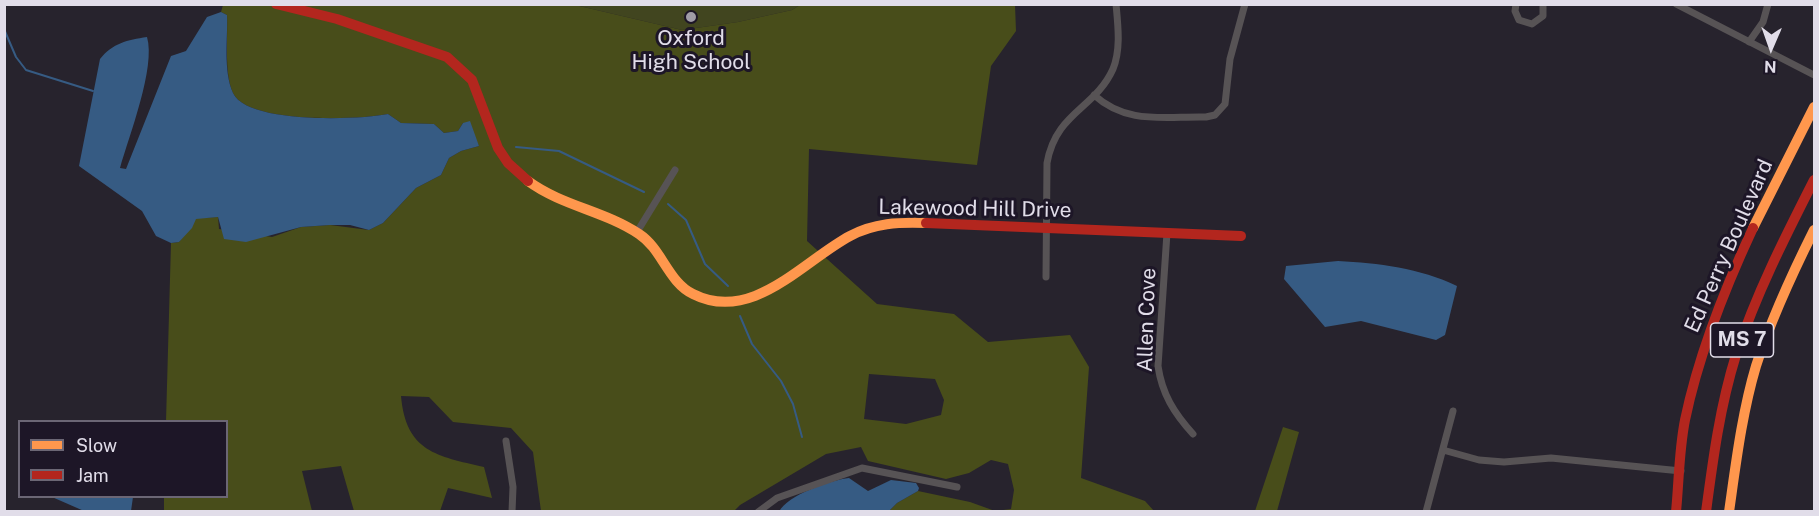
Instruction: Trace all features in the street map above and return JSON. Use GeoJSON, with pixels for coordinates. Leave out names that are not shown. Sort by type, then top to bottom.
{"type":"FeatureCollection","features":[{"type":"Feature","properties":{"kind":"main road","name":"Lakewood Hill Drive"},"geometry":{"type":"LineString","coordinates":[[276,4],[337,19],[447,57],[460,65],[468,72],[481,93],[485,120],[494,143],[509,165],[552,195],[637,232],[650,242],[677,280],[692,294],[709,300],[728,302],[764,292],[854,232],[876,225],[1047,228],[1241,236]]}},
{"type":"Feature","properties":{"kind":"main road","name":"Ed Perry Boulevard"},"geometry":{"type":"LineString","coordinates":[[1676,512],[1685,421],[1708,334],[1742,255],[1815,107]]}},
{"type":"Feature","properties":{"kind":"main road","name":"MS 7"},"geometry":{"type":"LineString","coordinates":[[1706,512],[1721,414],[1736,355],[1778,252],[1815,180]]}},
{"type":"Feature","properties":{"kind":"main road","name":"MS 7"},"geometry":{"type":"LineString","coordinates":[[1729,512],[1754,377],[1787,284],[1815,230]]}},
{"type":"Feature","properties":{"kind":"street"},"geometry":{"type":"LineString","coordinates":[[1046,277],[1050,148],[1066,119],[1094,95],[1112,71],[1117,52],[1116,4]]}},
{"type":"Feature","properties":{"kind":"street"},"geometry":{"type":"LineString","coordinates":[[1094,95],[1108,108],[1129,116],[1206,117],[1215,115],[1225,104],[1230,59],[1245,4]]}},
{"type":"Feature","properties":{"kind":"street"},"geometry":{"type":"LineString","coordinates":[[1516,4],[1515,11],[1519,20],[1532,24],[1543,16],[1544,4]]}},
{"type":"Feature","properties":{"kind":"street"},"geometry":{"type":"LineString","coordinates":[[1676,4],[1815,75]]}},
{"type":"Feature","properties":{"kind":"street"},"geometry":{"type":"LineString","coordinates":[[1749,42],[1763,22],[1768,4]]}},
{"type":"Feature","properties":{"kind":"street"},"geometry":{"type":"LineString","coordinates":[[637,232],[675,170]]}},
{"type":"Feature","properties":{"kind":"street","name":"Allen Cove"},"geometry":{"type":"LineString","coordinates":[[1167,233],[1158,366],[1161,384],[1169,404],[1193,434]]}},
{"type":"Feature","properties":{"kind":"street"},"geometry":{"type":"LineString","coordinates":[[1426,512],[1453,411]]}},
{"type":"Feature","properties":{"kind":"street"},"geometry":{"type":"LineString","coordinates":[[506,441],[513,487],[512,512]]}},
{"type":"Feature","properties":{"kind":"street"},"geometry":{"type":"LineString","coordinates":[[1443,450],[1479,460],[1504,462],[1551,458],[1681,471]]}},
{"type":"Feature","properties":{"kind":"street"},"geometry":{"type":"LineString","coordinates":[[758,512],[777,498],[862,468],[957,487]]}},
{"type":"Feature","properties":{"kind":"green space"},"geometry":{"type":"Polygon","coordinates":[[[223,5],[575,5],[682,30],[738,22],[792,10],[800,5],[1015,5],[1016,31],[991,66],[977,165],[809,149],[807,241],[877,304],[954,314],[988,342],[1070,335],[1089,367],[1081,478],[1145,501],[1154,511],[995,511],[1011,509],[1014,490],[1008,464],[991,460],[969,473],[946,479],[868,461],[861,447],[826,454],[740,505],[734,511],[541,511],[533,452],[511,428],[453,422],[429,397],[401,396],[409,429],[417,440],[438,454],[484,467],[492,498],[448,488],[440,511],[354,511],[341,466],[302,471],[312,511],[164,512],[164,498],[228,498],[228,420],[166,420],[171,243],[179,242],[196,218],[218,217],[219,229],[272,237],[301,227],[330,225],[369,230],[383,223],[416,188],[441,175],[449,158],[461,151],[479,146],[471,131],[463,123],[458,131],[444,133],[434,124],[401,123],[388,114],[354,118],[305,117],[281,115],[242,103],[233,93],[228,75],[227,15],[221,12],[223,5]],[[869,374],[864,419],[906,424],[941,415],[944,400],[935,379],[869,374]]]}},
{"type":"Feature","properties":{"kind":"green space","name":"Oxford High School"},"geometry":{"type":"Polygon","coordinates":[[[575,5],[800,5],[792,10],[738,22],[682,30],[575,5]]]}},
{"type":"Feature","properties":{"kind":"green space"},"geometry":{"type":"Polygon","coordinates":[[[1283,427],[1299,432],[1277,511],[1255,511],[1283,427]]]}},
{"type":"Feature","properties":{"kind":"green space"},"geometry":{"type":"Polygon","coordinates":[[[918,491],[970,502],[995,511],[889,511],[897,503],[918,491]]]}},
{"type":"Feature","properties":{"kind":"water"},"geometry":{"type":"Polygon","coordinates":[[[221,12],[227,15],[227,65],[230,84],[233,93],[242,103],[281,115],[305,117],[354,118],[388,114],[401,123],[434,124],[444,133],[458,131],[463,123],[470,121],[479,146],[461,151],[449,158],[441,175],[416,188],[383,223],[369,230],[350,225],[301,227],[246,242],[224,239],[218,217],[196,219],[192,228],[179,242],[171,243],[156,236],[142,211],[79,166],[100,59],[110,49],[121,43],[147,37],[149,50],[145,83],[120,168],[126,169],[171,56],[186,51],[207,17],[221,12]]]}},
{"type":"Feature","properties":{"kind":"water"},"geometry":{"type":"Polygon","coordinates":[[[1338,261],[1399,268],[1428,275],[1457,286],[1445,335],[1436,340],[1361,321],[1325,327],[1284,279],[1286,266],[1338,261]]]}},
{"type":"Feature","properties":{"kind":"water"},"geometry":{"type":"Polygon","coordinates":[[[849,478],[868,491],[891,480],[916,483],[919,488],[889,511],[779,512],[800,494],[821,485],[849,478]]]}},
{"type":"Feature","properties":{"kind":"water"},"geometry":{"type":"Polygon","coordinates":[[[54,498],[133,498],[131,511],[84,511],[54,498]]]}},
{"type":"Feature","properties":{"kind":"waterway"},"geometry":{"type":"LineString","coordinates":[[4,29],[16,57],[26,70],[93,91]]}},
{"type":"Feature","properties":{"kind":"waterway"},"geometry":{"type":"LineString","coordinates":[[516,147],[559,151],[644,192]]}},
{"type":"Feature","properties":{"kind":"waterway"},"geometry":{"type":"LineString","coordinates":[[668,204],[686,220],[705,264],[728,286]]}},
{"type":"Feature","properties":{"kind":"waterway"},"geometry":{"type":"LineString","coordinates":[[740,316],[752,344],[781,381],[793,404],[802,437]]}},
{"type":"Feature","properties":{"kind":"traffic: slow"},"geometry":{"type":"LineString","coordinates":[[1753,228],[1814,107]]}},
{"type":"Feature","properties":{"kind":"traffic: slow"},"geometry":{"type":"LineString","coordinates":[[528,181],[555,197],[626,226],[639,234],[654,248],[684,289],[715,301],[736,301],[776,286],[832,247],[868,228],[887,224],[926,223]]}},
{"type":"Feature","properties":{"kind":"traffic: slow"},"geometry":{"type":"LineString","coordinates":[[1729,512],[1743,420],[1756,366],[1782,297],[1814,230]]}},
{"type":"Feature","properties":{"kind":"traffic: jam"},"geometry":{"type":"LineString","coordinates":[[276,4],[337,19],[447,57],[472,80],[498,148],[508,163],[528,181]]}},
{"type":"Feature","properties":{"kind":"traffic: jam"},"geometry":{"type":"LineString","coordinates":[[1706,512],[1721,413],[1736,355],[1762,288],[1814,180]]}},
{"type":"Feature","properties":{"kind":"traffic: jam"},"geometry":{"type":"LineString","coordinates":[[926,223],[1241,236]]}},
{"type":"Feature","properties":{"kind":"traffic: jam"},"geometry":{"type":"LineString","coordinates":[[1676,512],[1681,443],[1697,370],[1713,322],[1753,228]]}},
{"type":"Feature","properties":{"kind":"place","name":"Oxford High School"},"geometry":{"type":"Point","coordinates":[691,17]}}]}
